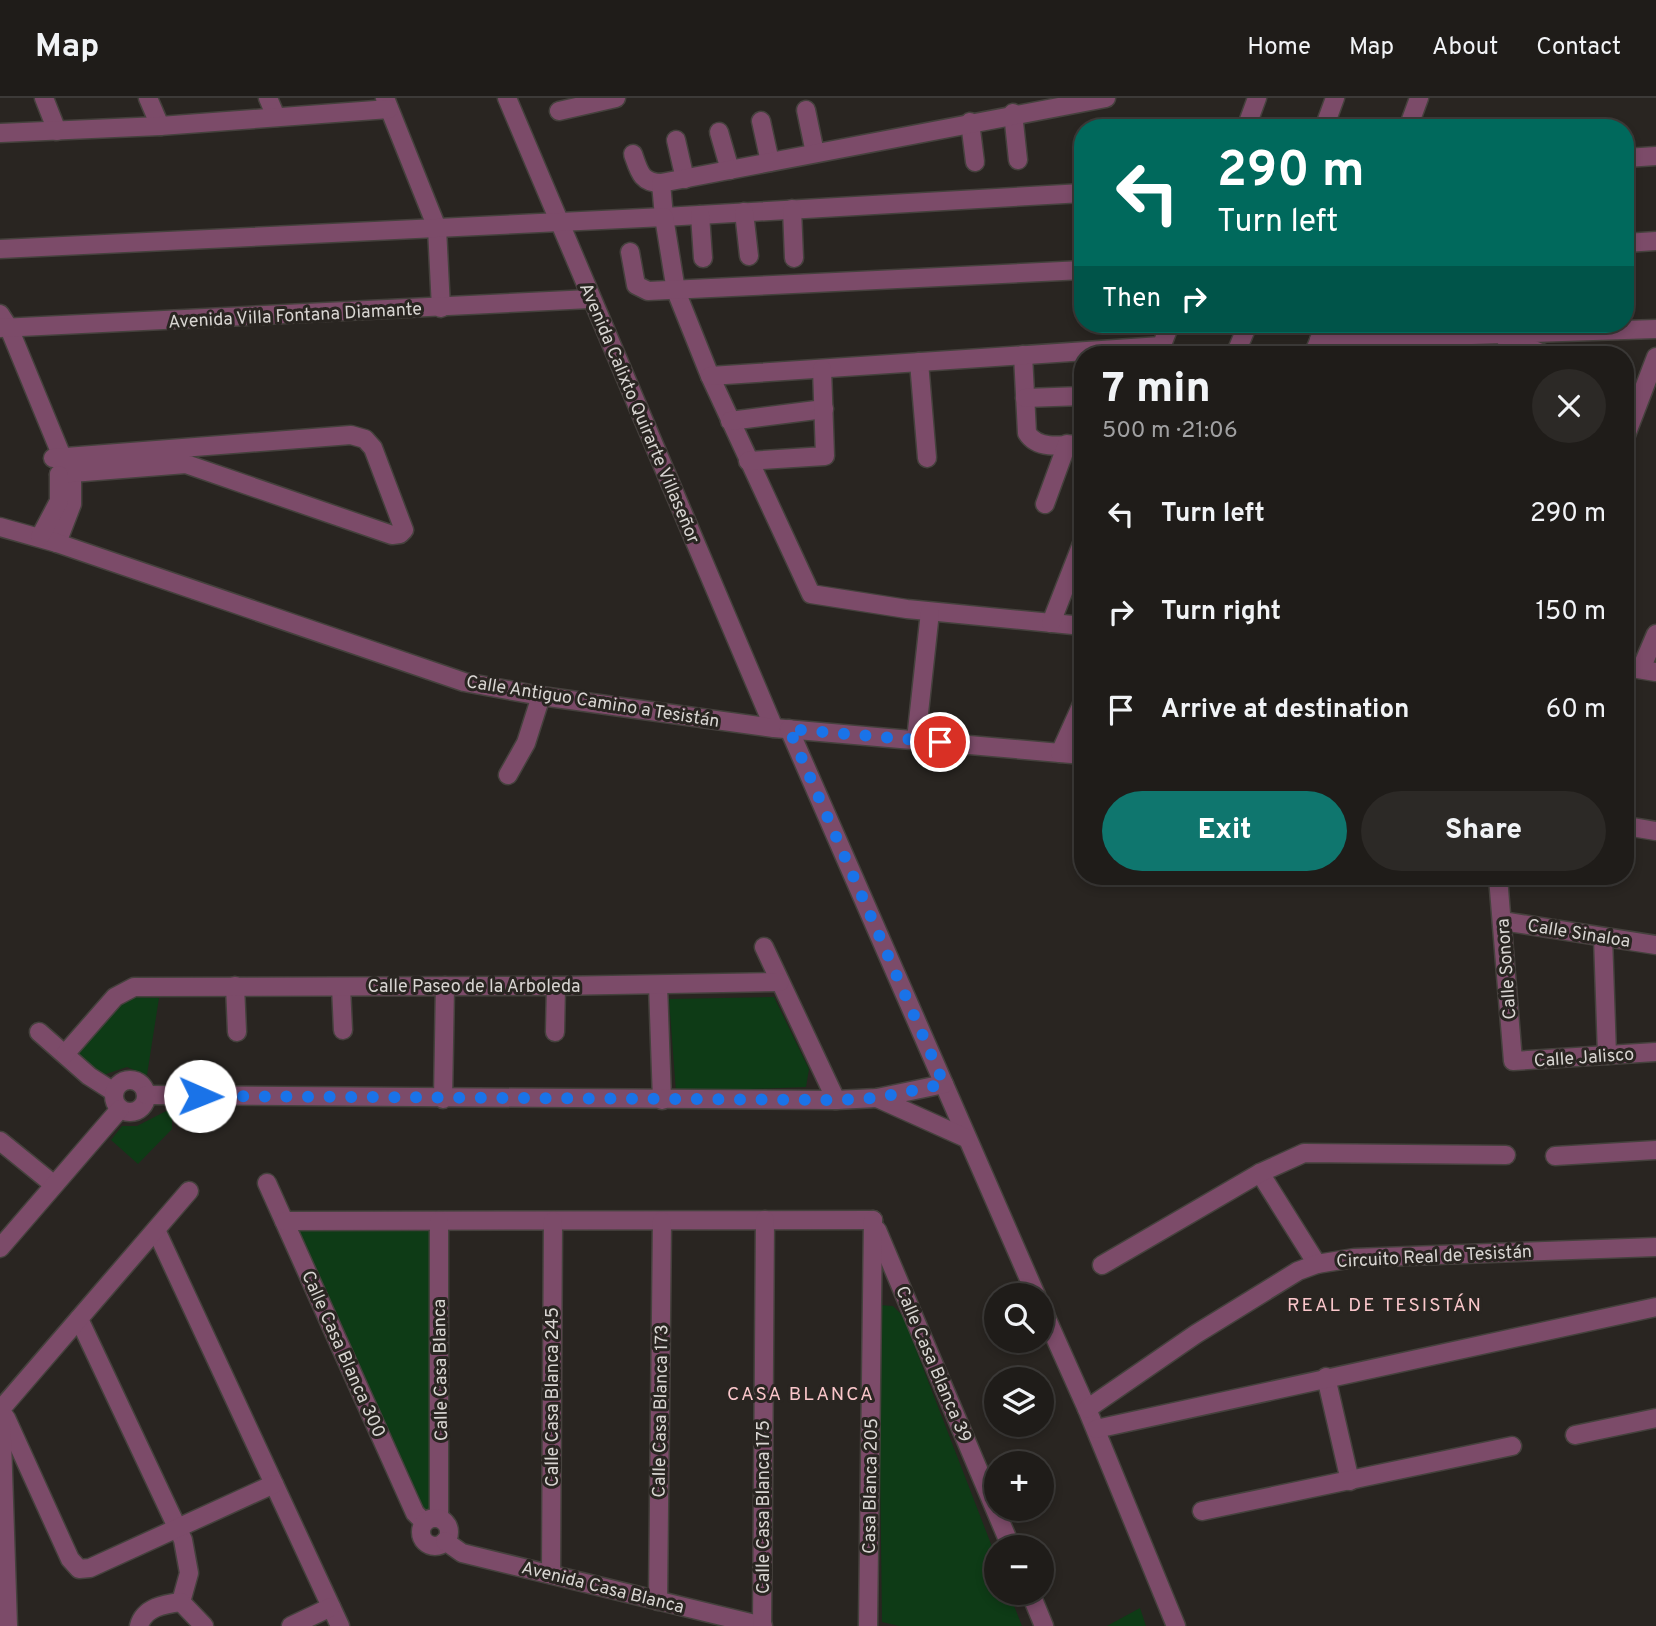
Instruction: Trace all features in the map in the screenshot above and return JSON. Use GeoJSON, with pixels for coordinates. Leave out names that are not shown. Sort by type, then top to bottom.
{"type":"FeatureCollection","features":[{"type":"Feature","properties":{"kind":"street"},"geometry":{"type":"LineString","coordinates":[[44,98],[57,131]]}},
{"type":"Feature","properties":{"kind":"street"},"geometry":{"type":"LineString","coordinates":[[148,98],[160,126]]}},
{"type":"Feature","properties":{"kind":"street"},"geometry":{"type":"LineString","coordinates":[[268,98],[276,117]]}},
{"type":"Feature","properties":{"kind":"street","name":"Avenida Calixto Quirarte Villaseñor"},"geometry":{"type":"LineString","coordinates":[[507,98],[590,299],[944,1084],[1031,1283]]}},
{"type":"Feature","properties":{"kind":"street"},"geometry":{"type":"LineString","coordinates":[[633,154],[642,178],[649,183],[661,183],[1013,113],[1106,98]]}},
{"type":"Feature","properties":{"kind":"street"},"geometry":{"type":"LineString","coordinates":[[1249,119],[1256,98]]}},
{"type":"Feature","properties":{"kind":"street"},"geometry":{"type":"LineString","coordinates":[[1327,119],[1335,98]]}},
{"type":"Feature","properties":{"kind":"street"},"geometry":{"type":"LineString","coordinates":[[1411,119],[1419,98]]}},
{"type":"Feature","properties":{"kind":"street"},"geometry":{"type":"LineString","coordinates":[[559,111],[605,99]]}},
{"type":"Feature","properties":{"kind":"street"},"geometry":{"type":"LineString","coordinates":[[0,133],[160,126],[276,117],[387,103],[437,228],[441,308]]}},
{"type":"Feature","properties":{"kind":"street"},"geometry":{"type":"LineString","coordinates":[[806,110],[815,153]]}},
{"type":"Feature","properties":{"kind":"street"},"geometry":{"type":"LineString","coordinates":[[1013,113],[1018,160]]}},
{"type":"Feature","properties":{"kind":"street"},"geometry":{"type":"LineString","coordinates":[[761,121],[770,162]]}},
{"type":"Feature","properties":{"kind":"street"},"geometry":{"type":"LineString","coordinates":[[970,122],[975,162]]}},
{"type":"Feature","properties":{"kind":"street"},"geometry":{"type":"LineString","coordinates":[[719,132],[730,170]]}},
{"type":"Feature","properties":{"kind":"street"},"geometry":{"type":"LineString","coordinates":[[676,140],[685,178]]}},
{"type":"Feature","properties":{"kind":"street"},"geometry":{"type":"LineString","coordinates":[[1634,157],[1656,156]]}},
{"type":"Feature","properties":{"kind":"street"},"geometry":{"type":"LineString","coordinates":[[661,183],[676,291],[730,421],[811,594],[930,612],[1074,625]]}},
{"type":"Feature","properties":{"kind":"street"},"geometry":{"type":"LineString","coordinates":[[0,248],[664,217],[1074,193]]}},
{"type":"Feature","properties":{"kind":"street"},"geometry":{"type":"LineString","coordinates":[[792,209],[794,258]]}},
{"type":"Feature","properties":{"kind":"street"},"geometry":{"type":"LineString","coordinates":[[744,212],[749,256]]}},
{"type":"Feature","properties":{"kind":"street"},"geometry":{"type":"LineString","coordinates":[[700,215],[703,258]]}},
{"type":"Feature","properties":{"kind":"street"},"geometry":{"type":"LineString","coordinates":[[1634,242],[1656,241]]}},
{"type":"Feature","properties":{"kind":"street"},"geometry":{"type":"LineString","coordinates":[[630,252],[636,285],[648,291],[1074,270]]}},
{"type":"Feature","properties":{"kind":"street","name":"Avenida Villa Fontana Diamante"},"geometry":{"type":"LineString","coordinates":[[2,327],[590,299]]}},
{"type":"Feature","properties":{"kind":"street"},"geometry":{"type":"LineString","coordinates":[[2,327],[62,465],[72,504],[49,540]]}},
{"type":"Feature","properties":{"kind":"street"},"geometry":{"type":"LineString","coordinates":[[1634,329],[1656,328]]}},
{"type":"Feature","properties":{"kind":"street"},"geometry":{"type":"LineString","coordinates":[[1320,340],[1557,333]]}},
{"type":"Feature","properties":{"kind":"street"},"geometry":{"type":"LineString","coordinates":[[1498,336],[1523,346]]}},
{"type":"Feature","properties":{"kind":"street"},"geometry":{"type":"LineString","coordinates":[[710,376],[1074,354]]}},
{"type":"Feature","properties":{"kind":"street"},"geometry":{"type":"LineString","coordinates":[[1023,355],[1027,433],[1038,444],[1074,444]]}},
{"type":"Feature","properties":{"kind":"street"},"geometry":{"type":"LineString","coordinates":[[1634,392],[1656,357]]}},
{"type":"Feature","properties":{"kind":"street"},"geometry":{"type":"LineString","coordinates":[[919,362],[927,458]]}},
{"type":"Feature","properties":{"kind":"street"},"geometry":{"type":"LineString","coordinates":[[748,461],[825,456],[822,369]]}},
{"type":"Feature","properties":{"kind":"street"},"geometry":{"type":"LineString","coordinates":[[1025,398],[1074,396]]}},
{"type":"Feature","properties":{"kind":"street"},"geometry":{"type":"LineString","coordinates":[[730,421],[824,409]]}},
{"type":"Feature","properties":{"kind":"street"},"geometry":{"type":"LineString","coordinates":[[62,465],[185,456],[351,435],[365,439],[373,448],[404,530],[400,534],[391,535],[185,456]]}},
{"type":"Feature","properties":{"kind":"street"},"geometry":{"type":"LineString","coordinates":[[1045,504],[1074,446]]}},
{"type":"Feature","properties":{"kind":"street","name":"Calle Antiguo Camino a Tesistán"},"geometry":{"type":"LineString","coordinates":[[0,527],[49,540],[464,682],[541,696],[782,728],[1074,754]]}},
{"type":"Feature","properties":{"kind":"street"},"geometry":{"type":"LineString","coordinates":[[1051,623],[1074,564]]}},
{"type":"Feature","properties":{"kind":"street"},"geometry":{"type":"LineString","coordinates":[[916,740],[930,612]]}},
{"type":"Feature","properties":{"kind":"street"},"geometry":{"type":"LineString","coordinates":[[1641,669],[1656,634]]}},
{"type":"Feature","properties":{"kind":"street"},"geometry":{"type":"LineString","coordinates":[[508,775],[526,743],[541,696]]}},
{"type":"Feature","properties":{"kind":"street"},"geometry":{"type":"LineString","coordinates":[[1060,753],[1074,722]]}},
{"type":"Feature","properties":{"kind":"street"},"geometry":{"type":"LineString","coordinates":[[1634,828],[1656,831]]}},
{"type":"Feature","properties":{"kind":"street","name":"Calle Sonora"},"geometry":{"type":"LineString","coordinates":[[1499,885],[1513,1062]]}},
{"type":"Feature","properties":{"kind":"street","name":"Calle Sinaloa"},"geometry":{"type":"LineString","coordinates":[[1502,921],[1656,945]]}},
{"type":"Feature","properties":{"kind":"street"},"geometry":{"type":"LineString","coordinates":[[1602,937],[1607,1055]]}},
{"type":"Feature","properties":{"kind":"street"},"geometry":{"type":"LineString","coordinates":[[764,947],[836,1100]]}},
{"type":"Feature","properties":{"kind":"street","name":"Calle Paseo de la Arboleda"},"geometry":{"type":"LineString","coordinates":[[65,1054],[115,997],[134,987],[556,986],[780,982]]}},
{"type":"Feature","properties":{"kind":"street"},"geometry":{"type":"LineString","coordinates":[[658,985],[662,1100]]}},
{"type":"Feature","properties":{"kind":"street"},"geometry":{"type":"LineString","coordinates":[[236,986],[237,1032]]}},
{"type":"Feature","properties":{"kind":"street"},"geometry":{"type":"LineString","coordinates":[[443,1098],[445,986]]}},
{"type":"Feature","properties":{"kind":"street"},"geometry":{"type":"LineString","coordinates":[[555,1032],[556,986]]}},
{"type":"Feature","properties":{"kind":"street"},"geometry":{"type":"LineString","coordinates":[[341,987],[343,1030]]}},
{"type":"Feature","properties":{"kind":"street"},"geometry":{"type":"LineString","coordinates":[[39,1032],[117,1100],[138,1111],[146,1095]]}},
{"type":"Feature","properties":{"kind":"street","name":"Calle Jalisco"},"geometry":{"type":"LineString","coordinates":[[1513,1062],[1656,1052]]}},
{"type":"Feature","properties":{"kind":"street"},"geometry":{"type":"LineString","coordinates":[[0,1248],[53,1185],[117,1100],[122,1082],[128,1080],[140,1084],[146,1095]]}},
{"type":"Feature","properties":{"kind":"street"},"geometry":{"type":"LineString","coordinates":[[146,1095],[836,1100],[877,1098],[944,1084]]}},
{"type":"Feature","properties":{"kind":"street"},"geometry":{"type":"LineString","coordinates":[[877,1098],[966,1138]]}},
{"type":"Feature","properties":{"kind":"street"},"geometry":{"type":"LineString","coordinates":[[0,1141],[53,1185]]}},
{"type":"Feature","properties":{"kind":"street"},"geometry":{"type":"LineString","coordinates":[[1555,1156],[1656,1150]]}},
{"type":"Feature","properties":{"kind":"street"},"geometry":{"type":"LineString","coordinates":[[1102,1265],[1260,1173],[1304,1153],[1506,1154]]}},
{"type":"Feature","properties":{"kind":"street"},"geometry":{"type":"LineString","coordinates":[[1260,1173],[1317,1264]]}},
{"type":"Feature","properties":{"kind":"street","name":"Calle Casa Blanca 300"},"geometry":{"type":"LineString","coordinates":[[267,1183],[415,1513],[432,1520],[420,1532],[425,1542],[435,1546],[446,1541]]}},
{"type":"Feature","properties":{"kind":"street"},"geometry":{"type":"LineString","coordinates":[[8,1626],[1,1409],[190,1192]]}},
{"type":"Feature","properties":{"kind":"street","name":"Calle Casa Blanca 245"},"geometry":{"type":"LineString","coordinates":[[551,1574],[553,1220]]}},
{"type":"Feature","properties":{"kind":"street","name":"Calle Casa Blanca 175"},"geometry":{"type":"LineString","coordinates":[[762,1626],[765,1220]]}},
{"type":"Feature","properties":{"kind":"street"},"geometry":{"type":"LineString","coordinates":[[284,1221],[873,1220]]}},
{"type":"Feature","properties":{"kind":"street","name":"Calle Casa Blanca 39"},"geometry":{"type":"LineString","coordinates":[[873,1220],[1006,1535]]}},
{"type":"Feature","properties":{"kind":"street","name":"Casa Blanca 205"},"geometry":{"type":"LineString","coordinates":[[868,1626],[873,1220]]}},
{"type":"Feature","properties":{"kind":"street","name":"Calle Casa Blanca"},"geometry":{"type":"LineString","coordinates":[[432,1520],[439,1221]]}},
{"type":"Feature","properties":{"kind":"street","name":"Calle Casa Blanca 173"},"geometry":{"type":"LineString","coordinates":[[658,1601],[662,1221]]}},
{"type":"Feature","properties":{"kind":"street"},"geometry":{"type":"LineString","coordinates":[[156,1230],[340,1626]]}},
{"type":"Feature","properties":{"kind":"street","name":"Circuito Real de Tesistán"},"geometry":{"type":"LineString","coordinates":[[1087,1409],[1207,1327],[1298,1271],[1317,1264],[1354,1258],[1656,1247]]}},
{"type":"Feature","properties":{"kind":"street"},"geometry":{"type":"LineString","coordinates":[[1096,1429],[1326,1377],[1655,1310]]}},
{"type":"Feature","properties":{"kind":"street"},"geometry":{"type":"LineString","coordinates":[[79,1319],[183,1540],[189,1573],[181,1602]]}},
{"type":"Feature","properties":{"kind":"street"},"geometry":{"type":"LineString","coordinates":[[1054,1335],[1096,1429],[1176,1626]]}},
{"type":"Feature","properties":{"kind":"street"},"geometry":{"type":"LineString","coordinates":[[1326,1377],[1350,1481]]}},
{"type":"Feature","properties":{"kind":"street"},"geometry":{"type":"LineString","coordinates":[[1,1409],[70,1559],[79,1569],[90,1568],[274,1484]]}},
{"type":"Feature","properties":{"kind":"street"},"geometry":{"type":"LineString","coordinates":[[1575,1435],[1656,1418]]}},
{"type":"Feature","properties":{"kind":"street"},"geometry":{"type":"LineString","coordinates":[[1202,1511],[1512,1446]]}},
{"type":"Feature","properties":{"kind":"street","name":"Avenida Casa Blanca"},"geometry":{"type":"LineString","coordinates":[[446,1541],[462,1553],[762,1626]]}},
{"type":"Feature","properties":{"kind":"street"},"geometry":{"type":"LineString","coordinates":[[139,1626],[141,1620],[159,1604],[181,1602]]}},
{"type":"Feature","properties":{"kind":"street"},"geometry":{"type":"LineString","coordinates":[[181,1602],[204,1626]]}},
{"type":"Feature","properties":{"kind":"street"},"geometry":{"type":"LineString","coordinates":[[1035,1605],[1044,1626]]}},
{"type":"Feature","properties":{"kind":"street"},"geometry":{"type":"LineString","coordinates":[[291,1626],[331,1607]]}},
{"type":"Feature","properties":{"kind":"green space"},"geometry":{"type":"Polygon","coordinates":[[[125,997],[159,998],[147,1075],[127,1067],[103,1075],[76,1056],[125,997]]]}},
{"type":"Feature","properties":{"kind":"green space"},"geometry":{"type":"Polygon","coordinates":[[[774,997],[809,1069],[806,1087],[676,1092],[669,999],[774,997]]]}},
{"type":"Feature","properties":{"kind":"green space"},"geometry":{"type":"Polygon","coordinates":[[[172,1108],[172,1129],[138,1164],[111,1140],[122,1126],[137,1126],[172,1108]]]}},
{"type":"Feature","properties":{"kind":"green space"},"geometry":{"type":"Polygon","coordinates":[[[297,1230],[429,1231],[433,1500],[427,1511],[419,1505],[297,1230]]]}},
{"type":"Feature","properties":{"kind":"green space"},"geometry":{"type":"Polygon","coordinates":[[[878,1305],[893,1306],[903,1316],[988,1535],[984,1535],[984,1605],[1014,1605],[1022,1626],[899,1626],[882,1622],[878,1305]]]}},
{"type":"Feature","properties":{"kind":"green space"},"geometry":{"type":"Polygon","coordinates":[[[1140,1608],[1146,1626],[1107,1626],[1140,1608]]]}},
{"type":"Feature","properties":{"kind":"district","name":"REAL DE TESISTÁN"},"geometry":{"type":"Point","coordinates":[1385,1304]}},
{"type":"Feature","properties":{"kind":"district","name":"CASA BLANCA"},"geometry":{"type":"Point","coordinates":[801,1393]}},
{"type":"Feature","properties":{"kind":"route"},"geometry":{"type":"LineString","coordinates":[[200,1096],[836,1100],[877,1098],[944,1084],[789,729],[940,742]]}}]}
